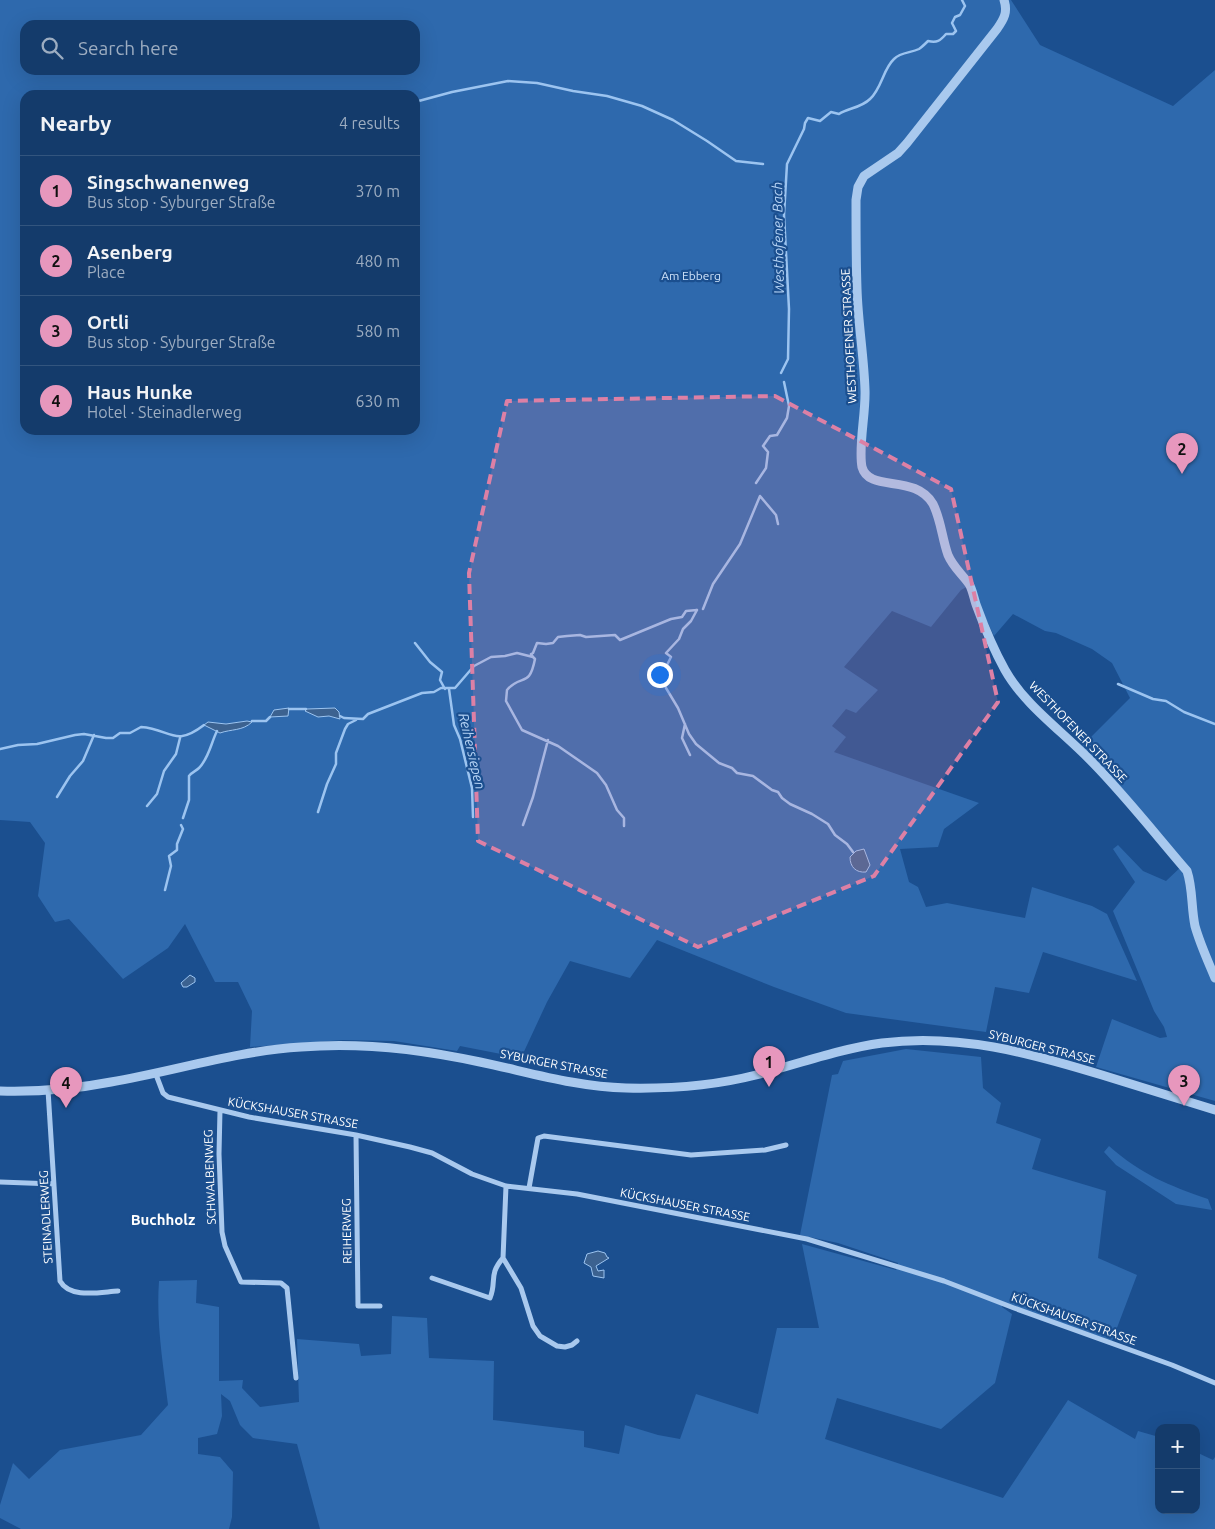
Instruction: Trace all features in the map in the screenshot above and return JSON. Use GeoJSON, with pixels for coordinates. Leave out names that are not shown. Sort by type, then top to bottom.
{"type":"FeatureCollection","features":[{"type":"Feature","properties":{"kind":"street","name":"WESTHOFENER STRASSE"},"geometry":{"type":"LineString","coordinates":[[1004,0],[1006,7],[1004,18],[997,29],[898,153],[864,176],[858,187],[856,200],[857,290],[865,391],[861,455],[862,469],[868,478],[887,484],[897,483],[911,487],[922,493],[932,502],[937,513],[948,555],[957,570],[970,585],[989,640],[1006,671],[1022,693],[1041,713],[1094,763],[1187,871],[1191,883],[1196,926],[1215,978]]}},
{"type":"Feature","properties":{"kind":"street","name":"SYBURGER STRASSE"},"geometry":{"type":"LineString","coordinates":[[0,1092],[48,1090],[115,1082],[246,1053],[322,1045],[360,1045],[408,1049],[589,1085],[660,1089],[732,1080],[859,1047],[885,1043],[936,1040],[978,1044],[1027,1054],[1215,1110]]}},
{"type":"Feature","properties":{"kind":"street","name":"KÜCKSHAUSER STRASSE"},"geometry":{"type":"LineString","coordinates":[[156,1072],[164,1093],[168,1097],[272,1121],[356,1135],[422,1150],[472,1174],[506,1186],[577,1194],[807,1239],[844,1249],[944,1281],[1172,1365],[1215,1383]]}},
{"type":"Feature","properties":{"kind":"street","name":"STEINADLERWEG"},"geometry":{"type":"LineString","coordinates":[[48,1090],[60,1281],[62,1286],[72,1291],[118,1291]]}},
{"type":"Feature","properties":{"kind":"street","name":"SCHWALBENWEG"},"geometry":{"type":"LineString","coordinates":[[220,1110],[221,1219],[225,1246],[242,1282],[281,1283],[287,1288],[296,1378]]}},
{"type":"Feature","properties":{"kind":"street","name":"REIHERWEG"},"geometry":{"type":"LineString","coordinates":[[356,1135],[358,1306],[380,1306]]}},
{"type":"Feature","properties":{"kind":"street"},"geometry":{"type":"LineString","coordinates":[[529,1188],[537,1142],[540,1136],[691,1155],[765,1150],[786,1145]]}},
{"type":"Feature","properties":{"kind":"street"},"geometry":{"type":"LineString","coordinates":[[0,1182],[54,1184]]}},
{"type":"Feature","properties":{"kind":"street"},"geometry":{"type":"LineString","coordinates":[[506,1186],[503,1258],[521,1288],[533,1326],[540,1336],[556,1346],[572,1346],[577,1341]]}},
{"type":"Feature","properties":{"kind":"street"},"geometry":{"type":"LineString","coordinates":[[432,1278],[490,1298],[493,1275],[498,1263],[503,1258]]}},
{"type":"Feature","properties":{"kind":"highlighted area"},"geometry":{"type":"Polygon","coordinates":[[[775,396],[951,489],[998,702],[874,876],[698,947],[478,841],[469,573],[507,401],[775,396]]]}},
{"type":"Feature","properties":{"kind":"green space","name":"Am Ebberg"},"geometry":{"type":"Polygon","coordinates":[[[0,0],[1011,0],[1040,45],[1173,106],[1215,70],[1215,1101],[1096,1067],[1112,1019],[1160,1038],[1167,1037],[1164,1027],[1154,1011],[1113,911],[1135,882],[1113,849],[1118,845],[1143,871],[1166,881],[1184,864],[1082,746],[1130,698],[1112,663],[1092,649],[1056,633],[1045,631],[1013,614],[994,636],[970,585],[961,590],[931,627],[892,611],[844,667],[878,690],[856,713],[846,709],[832,726],[846,737],[834,752],[979,803],[944,829],[938,847],[900,849],[909,882],[918,887],[926,907],[947,903],[1025,918],[1032,887],[1092,906],[1107,914],[1137,981],[1043,952],[1029,993],[995,987],[986,1032],[846,1013],[774,987],[657,940],[630,978],[570,961],[547,1002],[521,1058],[460,1046],[457,1051],[394,1041],[343,1040],[250,1047],[252,1011],[238,982],[215,982],[185,924],[168,948],[123,979],[69,919],[55,922],[38,896],[45,843],[30,822],[0,820],[0,0]]]}},
{"type":"Feature","properties":{"kind":"green space"},"geometry":{"type":"Polygon","coordinates":[[[906,1049],[981,1057],[983,1088],[1001,1103],[996,1123],[1041,1139],[1032,1169],[1106,1191],[1098,1258],[1137,1275],[1112,1341],[1003,1302],[1002,1307],[1012,1314],[995,1383],[941,1429],[837,1398],[825,1439],[1003,1498],[1068,1400],[1135,1439],[1138,1431],[1155,1436],[1155,1514],[1200,1514],[1200,1454],[1213,1460],[1215,1457],[1215,1529],[320,1529],[297,1444],[253,1438],[240,1425],[230,1401],[221,1394],[222,1416],[217,1434],[198,1438],[198,1454],[220,1457],[233,1472],[232,1517],[229,1529],[21,1529],[0,1518],[0,1505],[13,1463],[29,1479],[60,1450],[141,1435],[168,1405],[159,1328],[159,1281],[197,1280],[196,1303],[219,1307],[219,1381],[243,1380],[242,1388],[260,1407],[299,1402],[297,1339],[359,1344],[361,1356],[391,1354],[392,1316],[427,1318],[429,1358],[494,1361],[493,1420],[584,1431],[584,1447],[619,1454],[625,1425],[658,1435],[680,1439],[696,1394],[758,1414],[777,1328],[819,1328],[802,1244],[896,1270],[898,1263],[838,1243],[800,1235],[832,1075],[838,1074],[843,1061],[906,1049]]]}},
{"type":"Feature","properties":{"kind":"green space"},"geometry":{"type":"Polygon","coordinates":[[[1109,1146],[1144,1172],[1180,1189],[1208,1199],[1212,1210],[1176,1204],[1116,1165],[1104,1152],[1109,1146]]]}},
{"type":"Feature","properties":{"kind":"shaded area"},"geometry":{"type":"Polygon","coordinates":[[[289,708],[288,716],[270,717],[274,710],[289,708]]]}},
{"type":"Feature","properties":{"kind":"shaded area"},"geometry":{"type":"Polygon","coordinates":[[[335,708],[339,712],[340,719],[329,716],[318,717],[305,711],[307,709],[335,708]]]}},
{"type":"Feature","properties":{"kind":"shaded area"},"geometry":{"type":"Polygon","coordinates":[[[208,722],[226,724],[252,722],[241,728],[220,733],[204,725],[208,722]]]}},
{"type":"Feature","properties":{"kind":"shaded area"},"geometry":{"type":"Polygon","coordinates":[[[864,849],[870,865],[866,872],[862,872],[854,869],[850,857],[856,851],[864,849]]]}},
{"type":"Feature","properties":{"kind":"shaded area"},"geometry":{"type":"Polygon","coordinates":[[[190,975],[195,978],[195,982],[187,987],[183,987],[181,983],[190,975]]]}},
{"type":"Feature","properties":{"kind":"shaded area"},"geometry":{"type":"Polygon","coordinates":[[[598,1251],[605,1253],[609,1258],[596,1266],[598,1271],[604,1270],[604,1278],[593,1276],[591,1267],[584,1263],[587,1254],[598,1251]]]}},
{"type":"Feature","properties":{"kind":"waterway","name":"Westhofener Bach"},"geometry":{"type":"LineString","coordinates":[[781,373],[788,359],[789,309],[784,215],[787,164],[805,123],[808,118],[820,121],[831,112],[839,114],[866,102],[874,95],[890,63],[897,57],[919,49],[928,41],[938,41],[946,34],[953,34],[956,31],[952,23],[965,6],[962,0]]}},
{"type":"Feature","properties":{"kind":"waterway"},"geometry":{"type":"LineString","coordinates":[[420,101],[508,81],[537,83],[607,96],[642,106],[673,120],[736,161],[763,164]]}},
{"type":"Feature","properties":{"kind":"waterway","name":"Westhofener Bach"},"geometry":{"type":"LineString","coordinates":[[756,483],[766,468],[768,452],[763,446],[770,436],[777,435],[787,418],[789,406],[784,382]]}},
{"type":"Feature","properties":{"kind":"waterway","name":"Westhofener Bach"},"geometry":{"type":"LineString","coordinates":[[703,609],[713,584],[740,544],[760,496],[776,515],[778,524]]}},
{"type":"Feature","properties":{"kind":"waterway"},"geometry":{"type":"LineString","coordinates":[[697,610],[691,621],[683,629],[679,639],[666,653],[671,657],[662,675],[666,688],[678,708],[689,734],[696,744],[719,763],[732,768],[737,773],[753,776],[772,790],[778,792],[790,804],[828,824],[835,835],[847,844],[853,852]]}},
{"type":"Feature","properties":{"kind":"waterway","name":"Westhofener Bach"},"geometry":{"type":"LineString","coordinates":[[340,716],[363,719],[368,714],[422,693],[434,692],[441,688],[455,688],[474,666],[491,657],[517,653],[533,657],[531,654],[537,643],[553,643],[558,637],[580,635],[586,637],[615,635],[620,640],[671,619],[682,617],[686,611],[697,610]]}},
{"type":"Feature","properties":{"kind":"waterway"},"geometry":{"type":"LineString","coordinates":[[415,643],[430,662],[442,672],[440,680],[445,689]]}},
{"type":"Feature","properties":{"kind":"waterway"},"geometry":{"type":"LineString","coordinates":[[533,657],[535,659],[530,674],[527,678],[517,682],[507,690],[506,701],[522,730],[558,746],[597,773],[606,785],[617,810],[624,818],[624,826]]}},
{"type":"Feature","properties":{"kind":"waterway"},"geometry":{"type":"LineString","coordinates":[[1118,684],[1153,699],[1166,701],[1184,712],[1215,724]]}},
{"type":"Feature","properties":{"kind":"waterway","name":"Reihersiepen"},"geometry":{"type":"LineString","coordinates":[[449,689],[454,725],[460,739],[472,788],[473,817]]}},
{"type":"Feature","properties":{"kind":"waterway","name":"Westhofener Bach"},"geometry":{"type":"LineString","coordinates":[[289,709],[306,709]]}},
{"type":"Feature","properties":{"kind":"waterway","name":"Westhofener Bach"},"geometry":{"type":"LineString","coordinates":[[252,721],[266,721],[270,717]]}},
{"type":"Feature","properties":{"kind":"waterway"},"geometry":{"type":"LineString","coordinates":[[318,812],[336,764],[336,753],[345,729],[348,724],[356,720]]}},
{"type":"Feature","properties":{"kind":"waterway"},"geometry":{"type":"LineString","coordinates":[[685,724],[682,738],[690,755]]}},
{"type":"Feature","properties":{"kind":"waterway","name":"Westhofener Bach"},"geometry":{"type":"LineString","coordinates":[[0,749],[18,745],[37,744],[84,734],[113,738],[120,733],[130,733],[141,727],[179,736],[194,732],[204,725]]}},
{"type":"Feature","properties":{"kind":"waterway"},"geometry":{"type":"LineString","coordinates":[[183,818],[189,800],[189,776],[205,760],[217,731]]}},
{"type":"Feature","properties":{"kind":"waterway"},"geometry":{"type":"LineString","coordinates":[[57,797],[70,776],[83,761],[94,735]]}},
{"type":"Feature","properties":{"kind":"waterway"},"geometry":{"type":"LineString","coordinates":[[147,806],[157,794],[164,771],[176,754],[180,738]]}},
{"type":"Feature","properties":{"kind":"waterway"},"geometry":{"type":"LineString","coordinates":[[523,825],[533,797],[548,740]]}},
{"type":"Feature","properties":{"kind":"waterway"},"geometry":{"type":"LineString","coordinates":[[165,890],[171,866],[169,856],[177,850],[177,844],[183,829],[181,825]]}},
{"type":"Feature","properties":{"kind":"place","name":"Asenberg"},"geometry":{"type":"Point","coordinates":[1182,474]}},
{"type":"Feature","properties":{"kind":"place","name":"Singschwanenweg"},"geometry":{"type":"Point","coordinates":[769,1087]}},
{"type":"Feature","properties":{"kind":"place","name":"Ortli"},"geometry":{"type":"Point","coordinates":[1184,1106]}},
{"type":"Feature","properties":{"kind":"place","name":"Haus Hunke"},"geometry":{"type":"Point","coordinates":[66,1108]}},
{"type":"Feature","properties":{"kind":"district","name":"Buchholz"},"geometry":{"type":"Point","coordinates":[163,1220]}}]}
